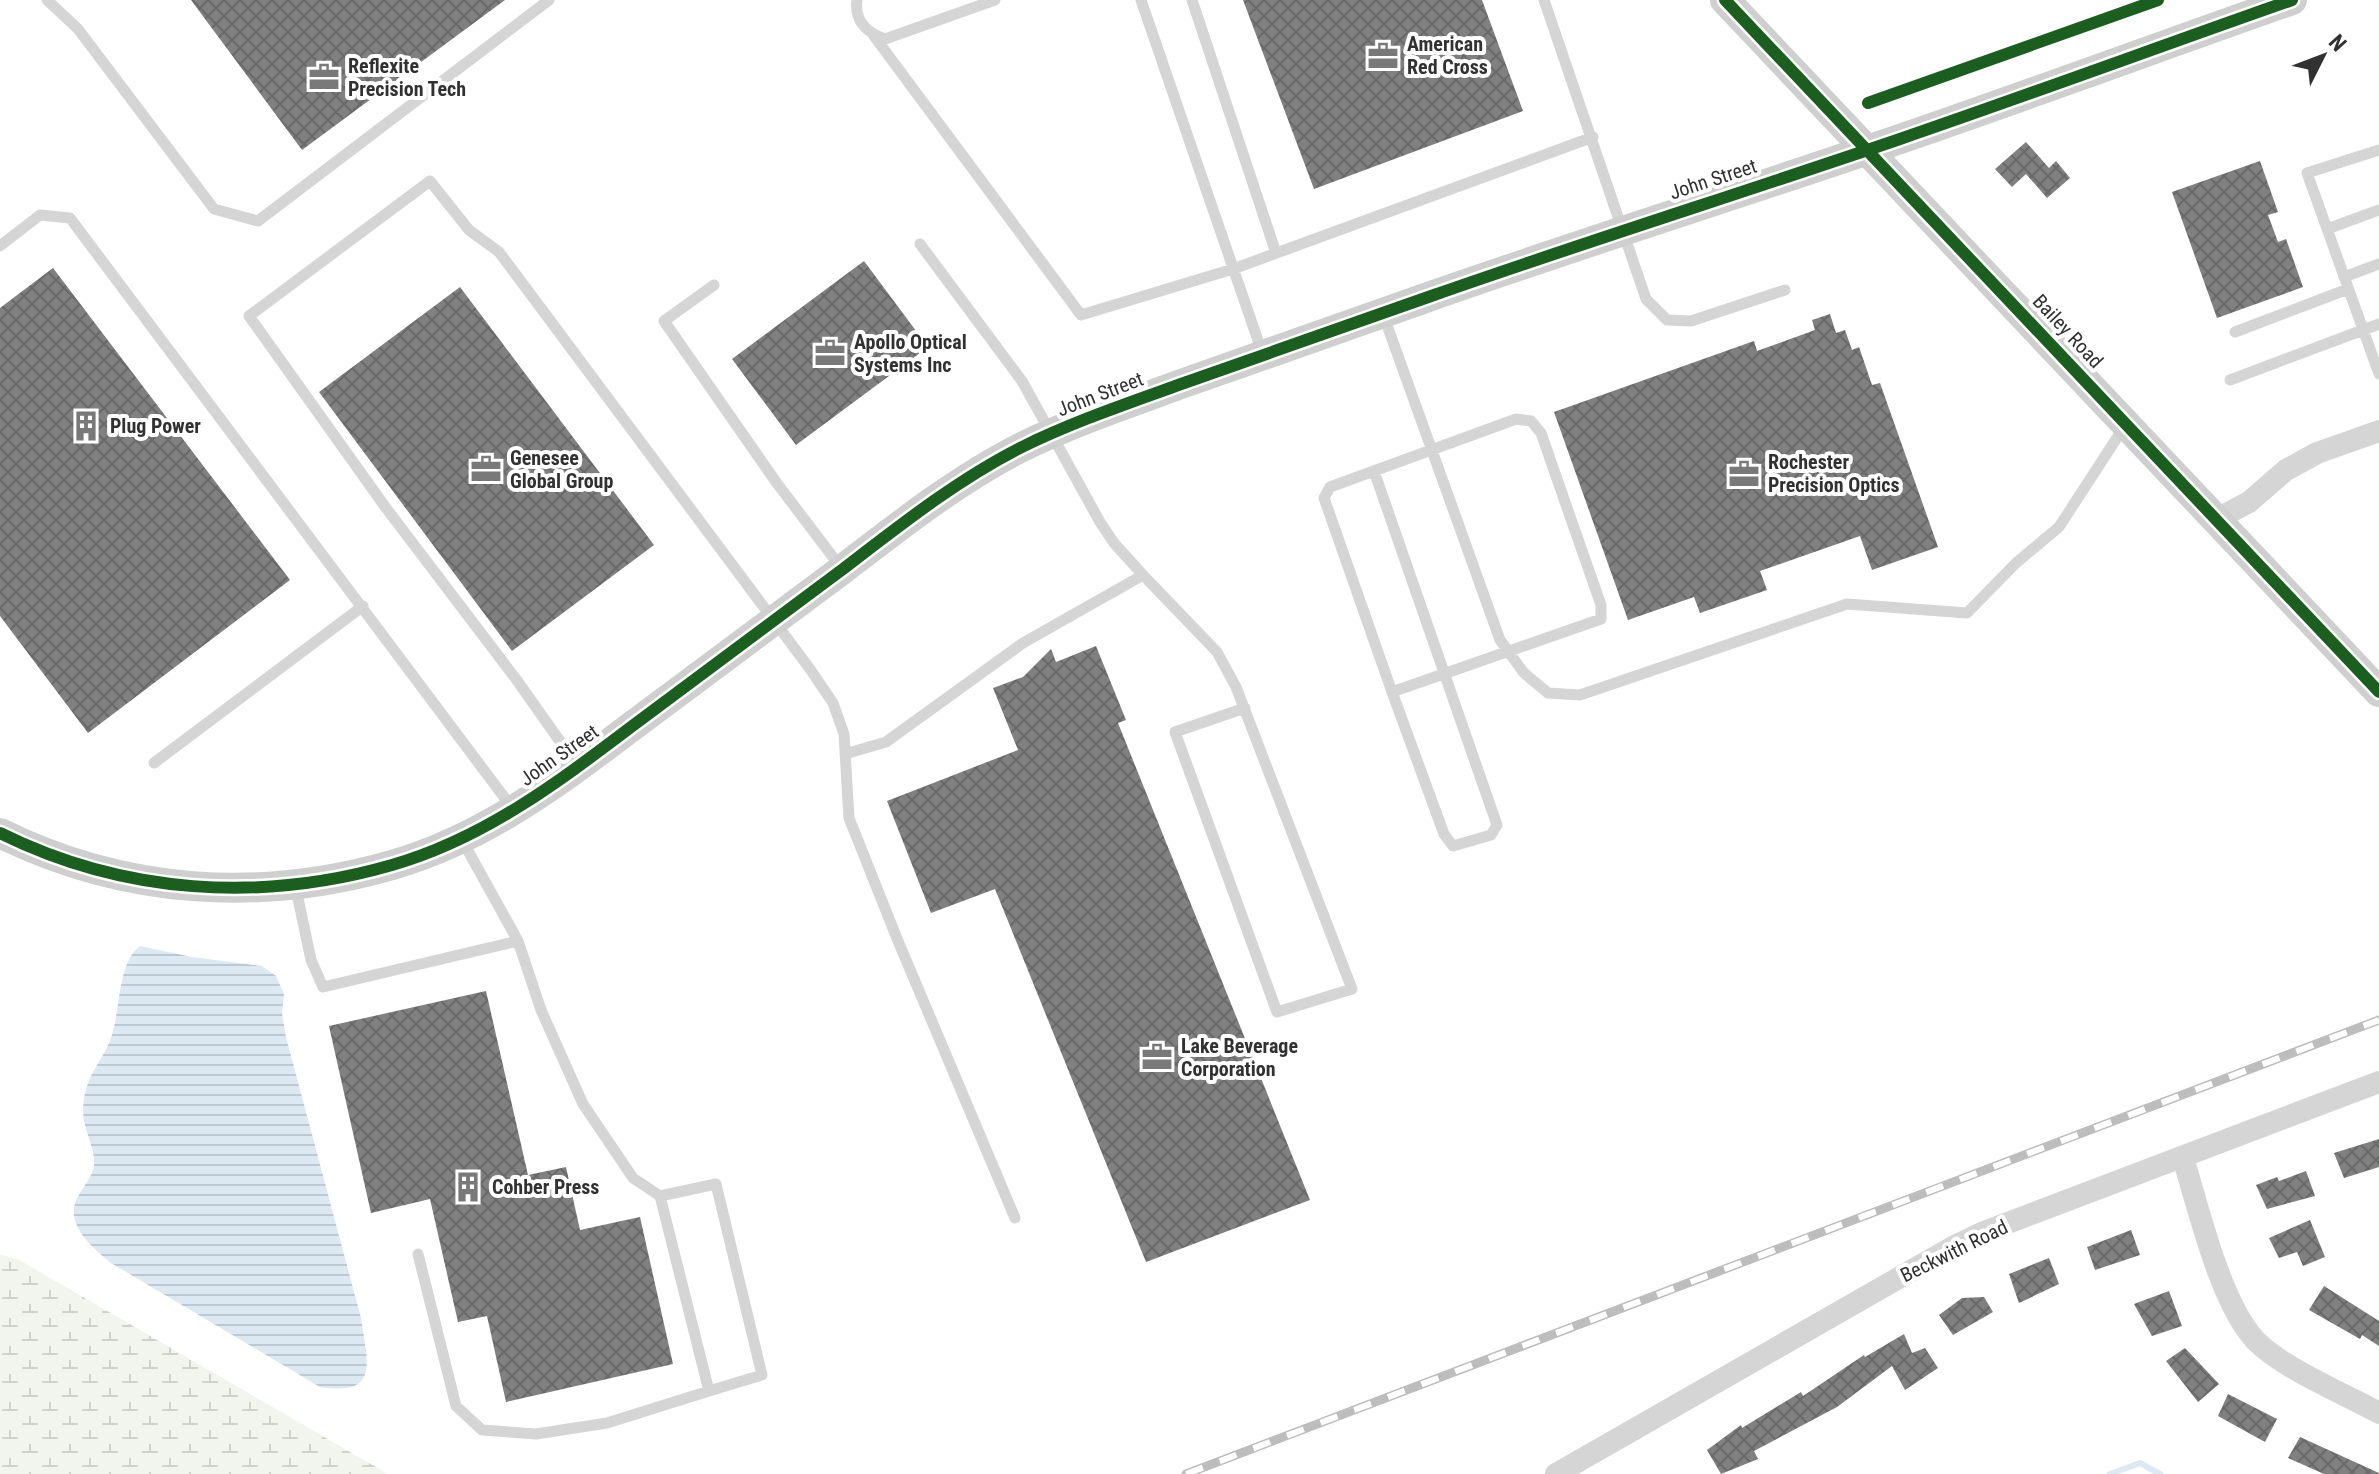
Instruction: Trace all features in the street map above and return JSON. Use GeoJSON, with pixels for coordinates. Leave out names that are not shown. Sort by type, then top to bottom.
{"type":"FeatureCollection","features":[{"type":"Feature","properties":{"kind":"street","name":"Bailey Road"},"geometry":{"type":"LineString","coordinates":[[1725,0],[2379,692]]}},
{"type":"Feature","properties":{"kind":"street","name":"John Street"},"geometry":{"type":"LineString","coordinates":[[0,833],[42,853],[105,874],[168,885],[248,888],[295,884],[331,880],[395,864],[461,840],[514,811],[967,480],[1016,450],[1053,433],[1263,355],[1622,229],[1869,149],[2292,0]]}},
{"type":"Feature","properties":{"kind":"street"},"geometry":{"type":"LineString","coordinates":[[2217,519],[2249,502],[2286,470],[2317,453],[2379,431]]}},
{"type":"Feature","properties":{"kind":"street","name":"Beckwith Road"},"geometry":{"type":"LineString","coordinates":[[1556,1474],[1984,1232],[2379,1082]]}},
{"type":"Feature","properties":{"kind":"street"},"geometry":{"type":"LineString","coordinates":[[2183,1158],[2226,1293],[2240,1320],[2257,1341],[2280,1360],[2379,1413]]}},
{"type":"Feature","properties":{"kind":"lane"},"geometry":{"type":"LineString","coordinates":[[47,0],[78,29],[214,209],[258,221],[549,0]]}},
{"type":"Feature","properties":{"kind":"lane"},"geometry":{"type":"LineString","coordinates":[[857,0],[855,9],[862,26],[874,36],[1081,315],[1233,269],[1593,137]]}},
{"type":"Feature","properties":{"kind":"lane"},"geometry":{"type":"LineString","coordinates":[[874,36],[885,39],[995,0]]}},
{"type":"Feature","properties":{"kind":"lane"},"geometry":{"type":"LineString","coordinates":[[1141,0],[1263,355]]}},
{"type":"Feature","properties":{"kind":"lane"},"geometry":{"type":"LineString","coordinates":[[1192,0],[1276,253]]}},
{"type":"Feature","properties":{"kind":"lane"},"geometry":{"type":"LineString","coordinates":[[1544,0],[1646,299],[1667,320],[1691,321],[1785,290]]}},
{"type":"Feature","properties":{"kind":"lane"},"geometry":{"type":"LineString","coordinates":[[2379,150],[2307,173],[2379,374]]}},
{"type":"Feature","properties":{"kind":"lane"},"geometry":{"type":"LineString","coordinates":[[577,766],[249,316],[430,181],[469,230],[499,252],[833,703],[844,734],[849,818],[1015,1218]]}},
{"type":"Feature","properties":{"kind":"lane"},"geometry":{"type":"LineString","coordinates":[[2327,229],[2379,210]]}},
{"type":"Feature","properties":{"kind":"lane"},"geometry":{"type":"LineString","coordinates":[[0,246],[40,215],[70,218],[514,811]]}},
{"type":"Feature","properties":{"kind":"lane"},"geometry":{"type":"LineString","coordinates":[[920,244],[1022,381],[1114,543],[1217,652],[1245,708],[1352,989],[1277,1012],[1175,732],[1245,708]]}},
{"type":"Feature","properties":{"kind":"lane"},"geometry":{"type":"LineString","coordinates":[[2235,332],[2346,283],[2379,264]]}},
{"type":"Feature","properties":{"kind":"lane"},"geometry":{"type":"LineString","coordinates":[[714,285],[664,321],[776,482],[842,569]]}},
{"type":"Feature","properties":{"kind":"lane"},"geometry":{"type":"LineString","coordinates":[[1383,313],[1500,640],[1524,673],[1548,693],[1580,695],[1847,604],[1967,613],[2016,563],[2059,527],[2127,423]]}},
{"type":"Feature","properties":{"kind":"lane"},"geometry":{"type":"LineString","coordinates":[[2230,380],[2379,324]]}},
{"type":"Feature","properties":{"kind":"lane"},"geometry":{"type":"LineString","coordinates":[[1374,471],[1445,674],[1497,825],[1491,835],[1453,846],[1444,834],[1392,692],[1324,498],[1330,487],[1516,419],[1531,421],[1541,433],[1601,605],[1601,619],[1509,652],[1445,674],[1392,692]]}},
{"type":"Feature","properties":{"kind":"lane"},"geometry":{"type":"LineString","coordinates":[[845,754],[886,742],[1023,643],[1143,575]]}},
{"type":"Feature","properties":{"kind":"lane"},"geometry":{"type":"LineString","coordinates":[[154,763],[363,606]]}},
{"type":"Feature","properties":{"kind":"lane"},"geometry":{"type":"LineString","coordinates":[[461,840],[518,941],[541,1010],[583,1104],[633,1178],[660,1196],[709,1391]]}},
{"type":"Feature","properties":{"kind":"lane"},"geometry":{"type":"LineString","coordinates":[[295,884],[311,960],[323,987],[518,941]]}},
{"type":"Feature","properties":{"kind":"lane"},"geometry":{"type":"LineString","coordinates":[[418,1254],[456,1406],[482,1430],[536,1434],[607,1423],[762,1375],[716,1184],[660,1196]]}},
{"type":"Feature","properties":{"kind":"green space"},"geometry":{"type":"Polygon","coordinates":[[[0,1254],[21,1261],[388,1474],[0,1474],[0,1254]]]}},
{"type":"Feature","properties":{"kind":"shaded area"},"geometry":{"type":"Polygon","coordinates":[[[140,946],[192,957],[262,966],[276,976],[284,994],[282,1013],[286,1037],[361,1318],[366,1372],[361,1381],[353,1386],[340,1389],[320,1387],[111,1263],[88,1242],[76,1224],[76,1202],[94,1165],[83,1111],[86,1088],[111,1038],[127,964],[140,946]]]}},
{"type":"Feature","properties":{"kind":"building","name":"Reflexite Precision Tech"},"geometry":{"type":"Polygon","coordinates":[[[191,0],[505,0],[302,150],[191,0]]]}},
{"type":"Feature","properties":{"kind":"building","name":"American Red Cross"},"geometry":{"type":"Polygon","coordinates":[[[1243,0],[1482,0],[1523,111],[1314,189],[1243,0]]]}},
{"type":"Feature","properties":{"kind":"building"},"geometry":{"type":"Polygon","coordinates":[[[2026,142],[2049,168],[2056,161],[2070,178],[2047,198],[2026,174],[2012,187],[1995,169],[2026,142]]]}},
{"type":"Feature","properties":{"kind":"building"},"geometry":{"type":"Polygon","coordinates":[[[2260,161],[2278,212],[2268,215],[2278,242],[2286,239],[2303,287],[2217,318],[2172,192],[2260,161]]]}},
{"type":"Feature","properties":{"kind":"building","name":"Apollo Optical Systems Inc"},"geometry":{"type":"Polygon","coordinates":[[[864,261],[928,347],[796,445],[732,359],[864,261]]]}},
{"type":"Feature","properties":{"kind":"building","name":"Plug Power"},"geometry":{"type":"Polygon","coordinates":[[[53,268],[290,580],[88,733],[0,616],[0,308],[53,268]]]}},
{"type":"Feature","properties":{"kind":"building","name":"Genesee Global Group"},"geometry":{"type":"Polygon","coordinates":[[[460,287],[654,545],[512,651],[319,392],[460,287]]]}},
{"type":"Feature","properties":{"kind":"building","name":"Rochester Precision Optics"},"geometry":{"type":"Polygon","coordinates":[[[1830,314],[1836,333],[1845,330],[1852,350],[1859,347],[1872,385],[1880,383],[1938,547],[1872,570],[1860,536],[1760,571],[1767,590],[1700,613],[1694,597],[1628,620],[1554,412],[1754,341],[1757,351],[1815,330],[1812,320],[1830,314]]]}},
{"type":"Feature","properties":{"kind":"building","name":"Lake Beverage Corporation"},"geometry":{"type":"Polygon","coordinates":[[[1096,646],[1126,720],[1118,723],[1310,1200],[1146,1262],[995,889],[931,913],[887,801],[1018,750],[993,688],[1023,677],[1051,649],[1056,662],[1096,646]]]}},
{"type":"Feature","properties":{"kind":"building","name":"Cohber Press"},"geometry":{"type":"Polygon","coordinates":[[[486,991],[528,1175],[566,1167],[580,1230],[640,1217],[673,1364],[506,1402],[487,1316],[458,1322],[430,1199],[371,1213],[329,1026],[486,991]]]}},
{"type":"Feature","properties":{"kind":"building"},"geometry":{"type":"Polygon","coordinates":[[[2379,1139],[2379,1167],[2344,1178],[2334,1153],[2379,1139]]]}},
{"type":"Feature","properties":{"kind":"building"},"geometry":{"type":"Polygon","coordinates":[[[2306,1171],[2315,1196],[2267,1209],[2256,1185],[2306,1171]]]}},
{"type":"Feature","properties":{"kind":"building"},"geometry":{"type":"Polygon","coordinates":[[[2310,1220],[2325,1257],[2303,1266],[2297,1252],[2279,1258],[2269,1238],[2310,1220]]]}},
{"type":"Feature","properties":{"kind":"building"},"geometry":{"type":"Polygon","coordinates":[[[2131,1230],[2140,1255],[2095,1270],[2087,1247],[2131,1230]]]}},
{"type":"Feature","properties":{"kind":"building"},"geometry":{"type":"Polygon","coordinates":[[[2049,1258],[2059,1284],[2019,1303],[2009,1274],[2049,1258]]]}},
{"type":"Feature","properties":{"kind":"building"},"geometry":{"type":"Polygon","coordinates":[[[2324,1286],[2379,1321],[2379,1346],[2362,1335],[2360,1339],[2309,1310],[2324,1286]]]}},
{"type":"Feature","properties":{"kind":"building"},"geometry":{"type":"Polygon","coordinates":[[[2169,1291],[2182,1326],[2152,1336],[2134,1304],[2169,1291]]]}},
{"type":"Feature","properties":{"kind":"building"},"geometry":{"type":"Polygon","coordinates":[[[1984,1297],[1993,1312],[1953,1335],[1939,1315],[1962,1298],[1984,1297]]]}},
{"type":"Feature","properties":{"kind":"building"},"geometry":{"type":"Polygon","coordinates":[[[1904,1334],[1912,1353],[1925,1348],[1938,1368],[1905,1390],[1892,1366],[1837,1407],[1754,1451],[1758,1459],[1721,1474],[1707,1450],[1741,1425],[1742,1428],[1801,1392],[1803,1396],[1864,1355],[1904,1334]]]}},
{"type":"Feature","properties":{"kind":"building"},"geometry":{"type":"Polygon","coordinates":[[[2185,1348],[2219,1384],[2198,1402],[2166,1361],[2185,1348]]]}},
{"type":"Feature","properties":{"kind":"building"},"geometry":{"type":"Polygon","coordinates":[[[2228,1394],[2277,1419],[2265,1442],[2218,1416],[2228,1394]]]}},
{"type":"Feature","properties":{"kind":"building"},"geometry":{"type":"Polygon","coordinates":[[[2300,1437],[2379,1474],[2324,1474],[2288,1458],[2300,1437]]]}},
{"type":"Feature","properties":{"kind":"waterway"},"geometry":{"type":"LineString","coordinates":[[2110,1474],[2140,1463],[2160,1474]]}},
{"type":"Feature","properties":{"kind":"railway"},"geometry":{"type":"LineString","coordinates":[[1186,1474],[2379,1020]]}},
{"type":"Feature","properties":{"kind":"cycle path"},"geometry":{"type":"LineString","coordinates":[[1725,0],[2379,692]]}},
{"type":"Feature","properties":{"kind":"cycle path"},"geometry":{"type":"LineString","coordinates":[[1868,103],[2158,0]]}},
{"type":"Feature","properties":{"kind":"cycle path"},"geometry":{"type":"LineString","coordinates":[[0,833],[95,869],[143,880],[193,886],[242,888],[292,885],[342,877],[425,854],[488,825],[547,788],[929,504],[974,474],[1040,439],[1080,421],[1434,295],[1900,139],[2292,0]]}},
{"type":"Feature","properties":{"kind":"place","name":"American Red Cross"},"geometry":{"type":"Point","coordinates":[1383,56]}},
{"type":"Feature","properties":{"kind":"place","name":"Reflexite Precision Tech"},"geometry":{"type":"Point","coordinates":[324,77]}},
{"type":"Feature","properties":{"kind":"place","name":"Apollo Optical Systems Inc"},"geometry":{"type":"Point","coordinates":[830,353]}},
{"type":"Feature","properties":{"kind":"place","name":"Plug Power"},"geometry":{"type":"Point","coordinates":[86,426]}},
{"type":"Feature","properties":{"kind":"place","name":"Genesee Global Group"},"geometry":{"type":"Point","coordinates":[486,469]}},
{"type":"Feature","properties":{"kind":"place","name":"Rochester Precision Optics"},"geometry":{"type":"Point","coordinates":[1744,474]}},
{"type":"Feature","properties":{"kind":"place","name":"Lake Beverage Corporation"},"geometry":{"type":"Point","coordinates":[1157,1057]}},
{"type":"Feature","properties":{"kind":"place","name":"Cohber Press"},"geometry":{"type":"Point","coordinates":[468,1187]}}]}
